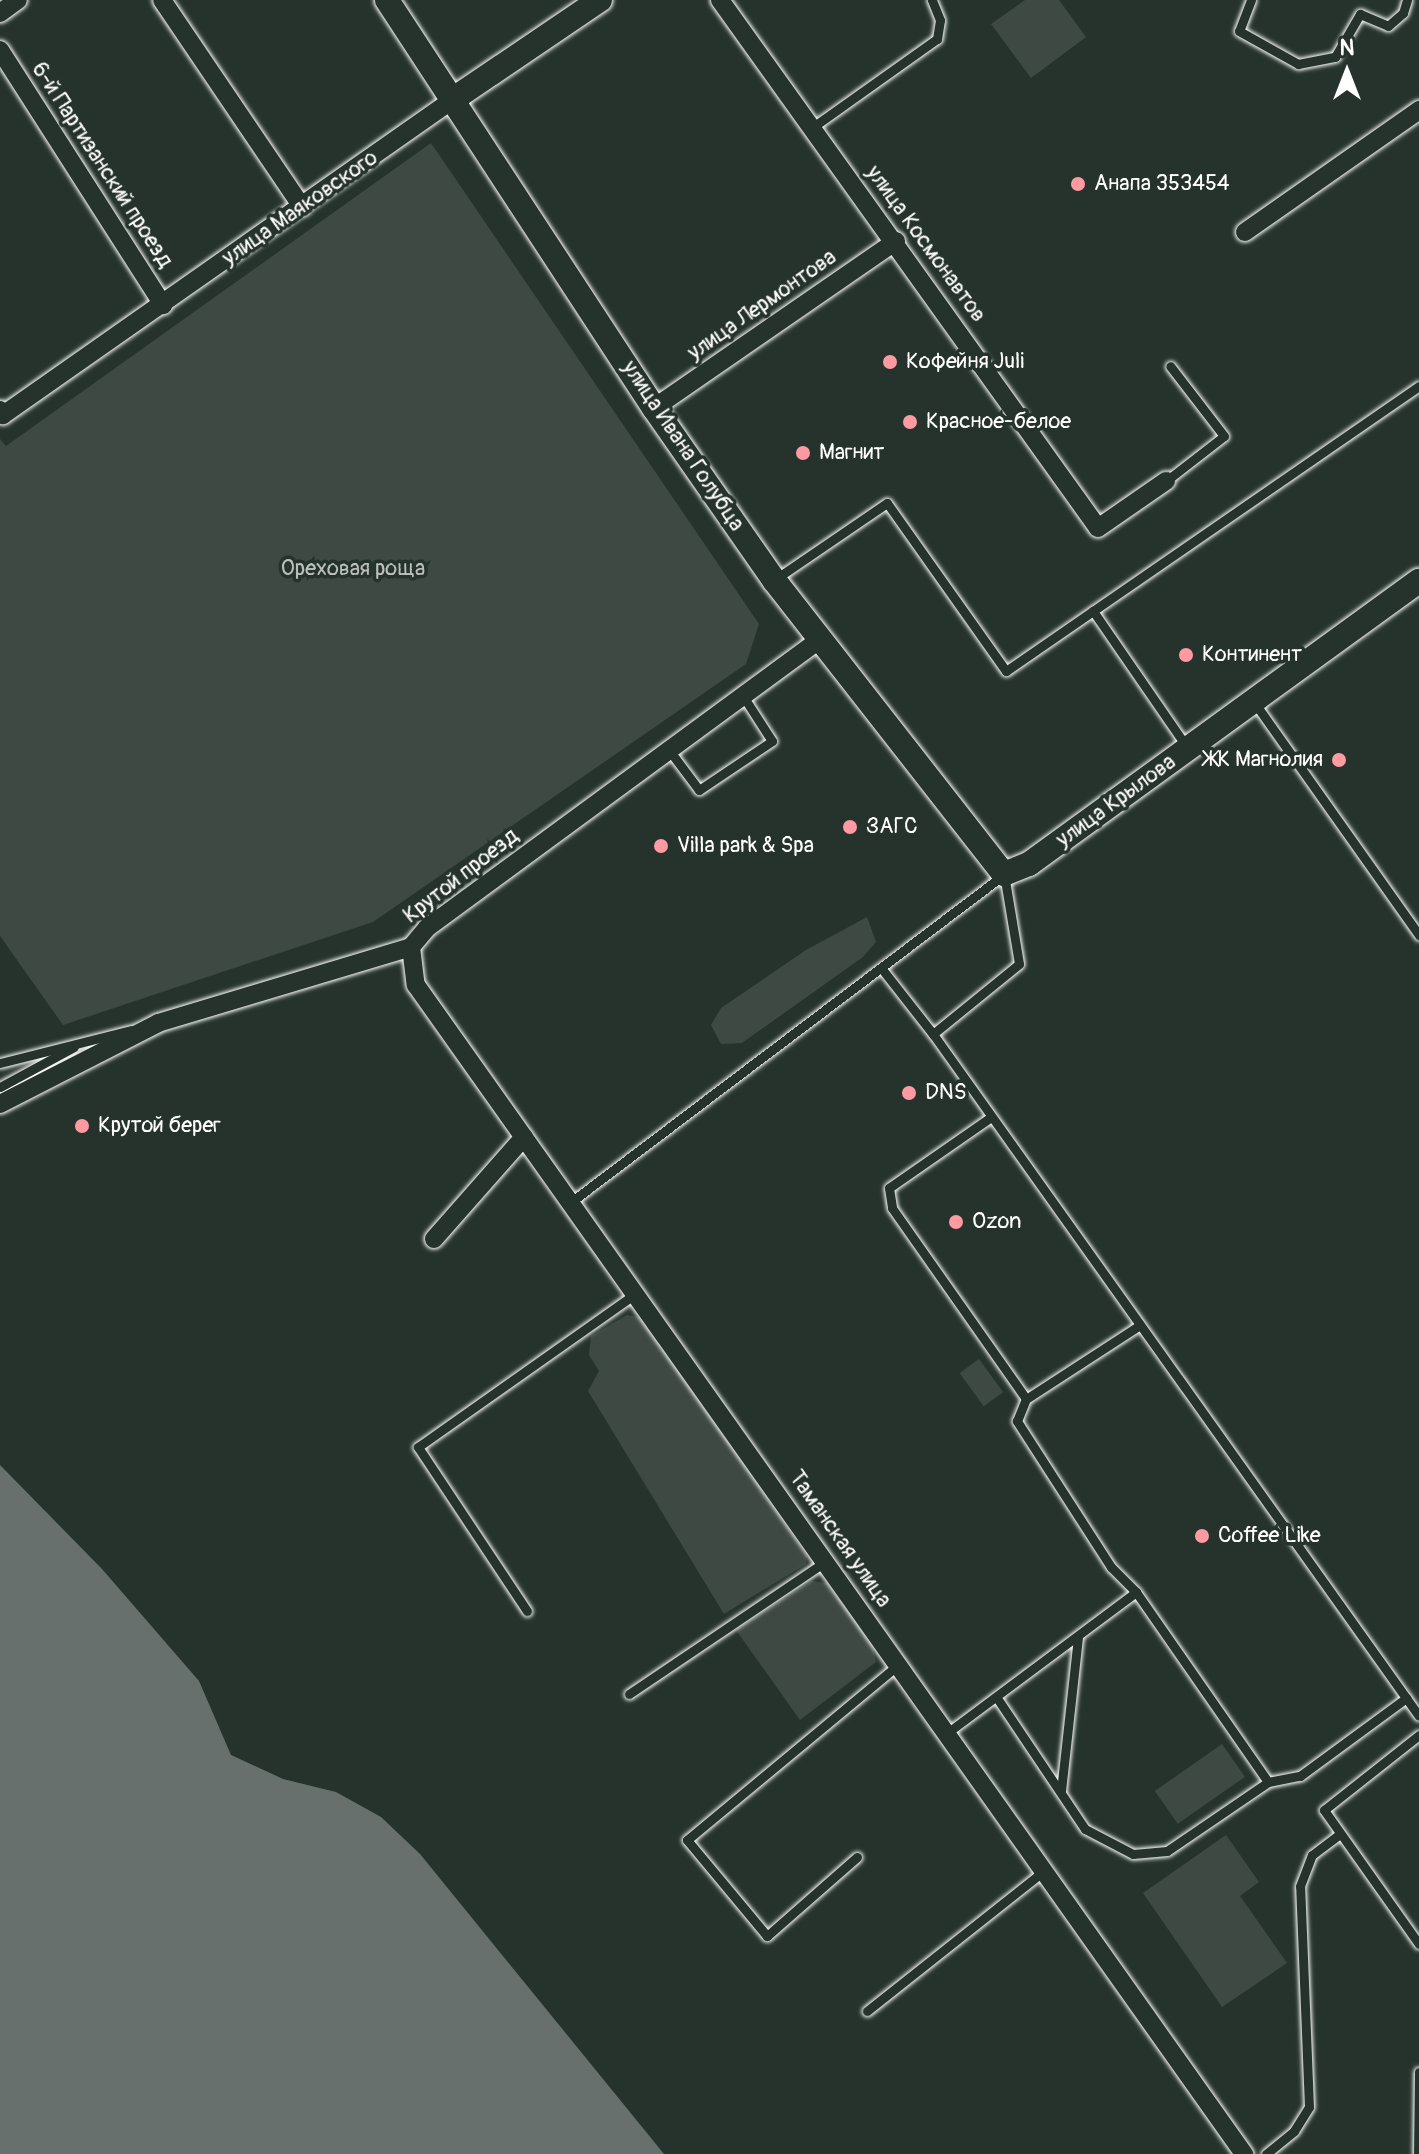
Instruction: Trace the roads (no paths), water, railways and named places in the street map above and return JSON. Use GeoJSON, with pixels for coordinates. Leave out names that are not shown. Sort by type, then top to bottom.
{"type":"FeatureCollection","features":[{"type":"Feature","properties":{"kind":"street"},"geometry":{"type":"LineString","coordinates":[[0,13],[18,0]]}},
{"type":"Feature","properties":{"kind":"street"},"geometry":{"type":"LineString","coordinates":[[162,0],[302,207]]}},
{"type":"Feature","properties":{"kind":"street","name":"улица Ивана Голубца"},"geometry":{"type":"LineString","coordinates":[[387,0],[455,98],[654,408],[774,580],[1004,874]]}},
{"type":"Feature","properties":{"kind":"street","name":"улица Маяковского"},"geometry":{"type":"LineString","coordinates":[[1,414],[163,305],[455,98],[600,0]]}},
{"type":"Feature","properties":{"kind":"street","name":"улица Космонавтов"},"geometry":{"type":"LineString","coordinates":[[720,0],[896,241],[1098,528],[1166,481]]}},
{"type":"Feature","properties":{"kind":"street","name":"6-й Партизанский проезд"},"geometry":{"type":"LineString","coordinates":[[0,50],[163,305]]}},
{"type":"Feature","properties":{"kind":"street"},"geometry":{"type":"LineString","coordinates":[[1245,232],[1419,110]]}},
{"type":"Feature","properties":{"kind":"street","name":"улица Лермонтова"},"geometry":{"type":"LineString","coordinates":[[654,408],[896,241]]}},
{"type":"Feature","properties":{"kind":"street","name":"улица Крылова"},"geometry":{"type":"LineString","coordinates":[[1004,874],[1029,864],[1419,581]]}},
{"type":"Feature","properties":{"kind":"street","name":"Крутой проезд"},"geometry":{"type":"LineString","coordinates":[[0,1104],[158,1023],[411,947],[427,928],[820,639]]}},
{"type":"Feature","properties":{"kind":"street","name":"Таманская улица"},"geometry":{"type":"LineString","coordinates":[[411,947],[416,985],[1244,2154]]}},
{"type":"Feature","properties":{"kind":"street"},"geometry":{"type":"LineString","coordinates":[[434,1239],[524,1137]]}},
{"type":"Feature","properties":{"kind":"lane"},"geometry":{"type":"LineString","coordinates":[[813,127],[937,39],[940,20],[932,0]]}},
{"type":"Feature","properties":{"kind":"lane"},"geometry":{"type":"LineString","coordinates":[[1251,0],[1239,31],[1298,64],[1335,57],[1360,14],[1388,26],[1403,13],[1407,0]]}},
{"type":"Feature","properties":{"kind":"lane"},"geometry":{"type":"LineString","coordinates":[[1166,481],[1224,436],[1170,366]]}},
{"type":"Feature","properties":{"kind":"lane"},"geometry":{"type":"LineString","coordinates":[[774,580],[887,503],[1006,671],[1419,386]]}},
{"type":"Feature","properties":{"kind":"lane"},"geometry":{"type":"LineString","coordinates":[[1093,611],[1188,749]]}},
{"type":"Feature","properties":{"kind":"lane"},"geometry":{"type":"LineString","coordinates":[[669,750],[699,790],[772,741],[743,696]]}},
{"type":"Feature","properties":{"kind":"lane"},"geometry":{"type":"LineString","coordinates":[[1254,702],[1419,935]]}},
{"type":"Feature","properties":{"kind":"lane"},"geometry":{"type":"LineString","coordinates":[[571,1202],[1004,874],[1019,964],[933,1034]]}},
{"type":"Feature","properties":{"kind":"lane"},"geometry":{"type":"LineString","coordinates":[[882,969],[933,1034],[1419,1716]]}},
{"type":"Feature","properties":{"kind":"lane"},"geometry":{"type":"LineString","coordinates":[[0,1063],[158,1023]]}},
{"type":"Feature","properties":{"kind":"lane"},"geometry":{"type":"LineString","coordinates":[[0,1087],[81,1042]]}},
{"type":"Feature","properties":{"kind":"lane"},"geometry":{"type":"LineString","coordinates":[[991,1117],[889,1188],[892,1208],[1026,1399]]}},
{"type":"Feature","properties":{"kind":"lane"},"geometry":{"type":"LineString","coordinates":[[527,1611],[418,1447],[636,1293]]}},
{"type":"Feature","properties":{"kind":"lane"},"geometry":{"type":"LineString","coordinates":[[1140,1325],[1026,1399],[1017,1421],[1111,1567],[1136,1592],[1268,1782]]}},
{"type":"Feature","properties":{"kind":"lane"},"geometry":{"type":"LineString","coordinates":[[629,1694],[826,1561]]}},
{"type":"Feature","properties":{"kind":"lane"},"geometry":{"type":"LineString","coordinates":[[947,1733],[1136,1592]]}},
{"type":"Feature","properties":{"kind":"lane"},"geometry":{"type":"LineString","coordinates":[[1061,1791],[1078,1636]]}},
{"type":"Feature","properties":{"kind":"lane"},"geometry":{"type":"LineString","coordinates":[[857,1857],[767,1936],[687,1840],[899,1664]]}},
{"type":"Feature","properties":{"kind":"lane"},"geometry":{"type":"LineString","coordinates":[[997,1698],[1085,1829],[1133,1854],[1167,1851],[1268,1782],[1300,1776],[1406,1698]]}},
{"type":"Feature","properties":{"kind":"lane"},"geometry":{"type":"LineString","coordinates":[[1419,1735],[1324,1810],[1419,1944]]}},
{"type":"Feature","properties":{"kind":"lane"},"geometry":{"type":"LineString","coordinates":[[1266,2154],[1294,2131],[1309,2107],[1300,1886],[1312,1855],[1340,1834]]}},
{"type":"Feature","properties":{"kind":"lane"},"geometry":{"type":"LineString","coordinates":[[867,2011],[1045,1870]]}},
{"type":"Feature","properties":{"kind":"lane"},"geometry":{"type":"LineString","coordinates":[[1418,2154],[1419,2072]]}},
{"type":"Feature","properties":{"kind":"place","name":"Анапа 353454"},"geometry":{"type":"Point","coordinates":[1078,184]}},
{"type":"Feature","properties":{"kind":"place","name":"Кофейня Juli"},"geometry":{"type":"Point","coordinates":[890,362]}},
{"type":"Feature","properties":{"kind":"place","name":"Красное-белое"},"geometry":{"type":"Point","coordinates":[910,422]}},
{"type":"Feature","properties":{"kind":"place","name":"Магнит"},"geometry":{"type":"Point","coordinates":[803,453]}},
{"type":"Feature","properties":{"kind":"place","name":"Континент"},"geometry":{"type":"Point","coordinates":[1186,655]}},
{"type":"Feature","properties":{"kind":"place","name":"ЖК Магнолия"},"geometry":{"type":"Point","coordinates":[1339,760]}},
{"type":"Feature","properties":{"kind":"place","name":"ЗАГС"},"geometry":{"type":"Point","coordinates":[850,827]}},
{"type":"Feature","properties":{"kind":"place","name":"Villa park & Spa"},"geometry":{"type":"Point","coordinates":[661,846]}},
{"type":"Feature","properties":{"kind":"place","name":"DNS"},"geometry":{"type":"Point","coordinates":[909,1093]}},
{"type":"Feature","properties":{"kind":"place","name":"Крутой берег"},"geometry":{"type":"Point","coordinates":[82,1126]}},
{"type":"Feature","properties":{"kind":"place","name":"Ozon"},"geometry":{"type":"Point","coordinates":[956,1222]}},
{"type":"Feature","properties":{"kind":"place","name":"Coffee Like"},"geometry":{"type":"Point","coordinates":[1202,1536]}},
{"type":"Feature","properties":{"kind":"park label","name":"Ореховая роща"},"geometry":{"type":"Point","coordinates":[353,569]}}]}
